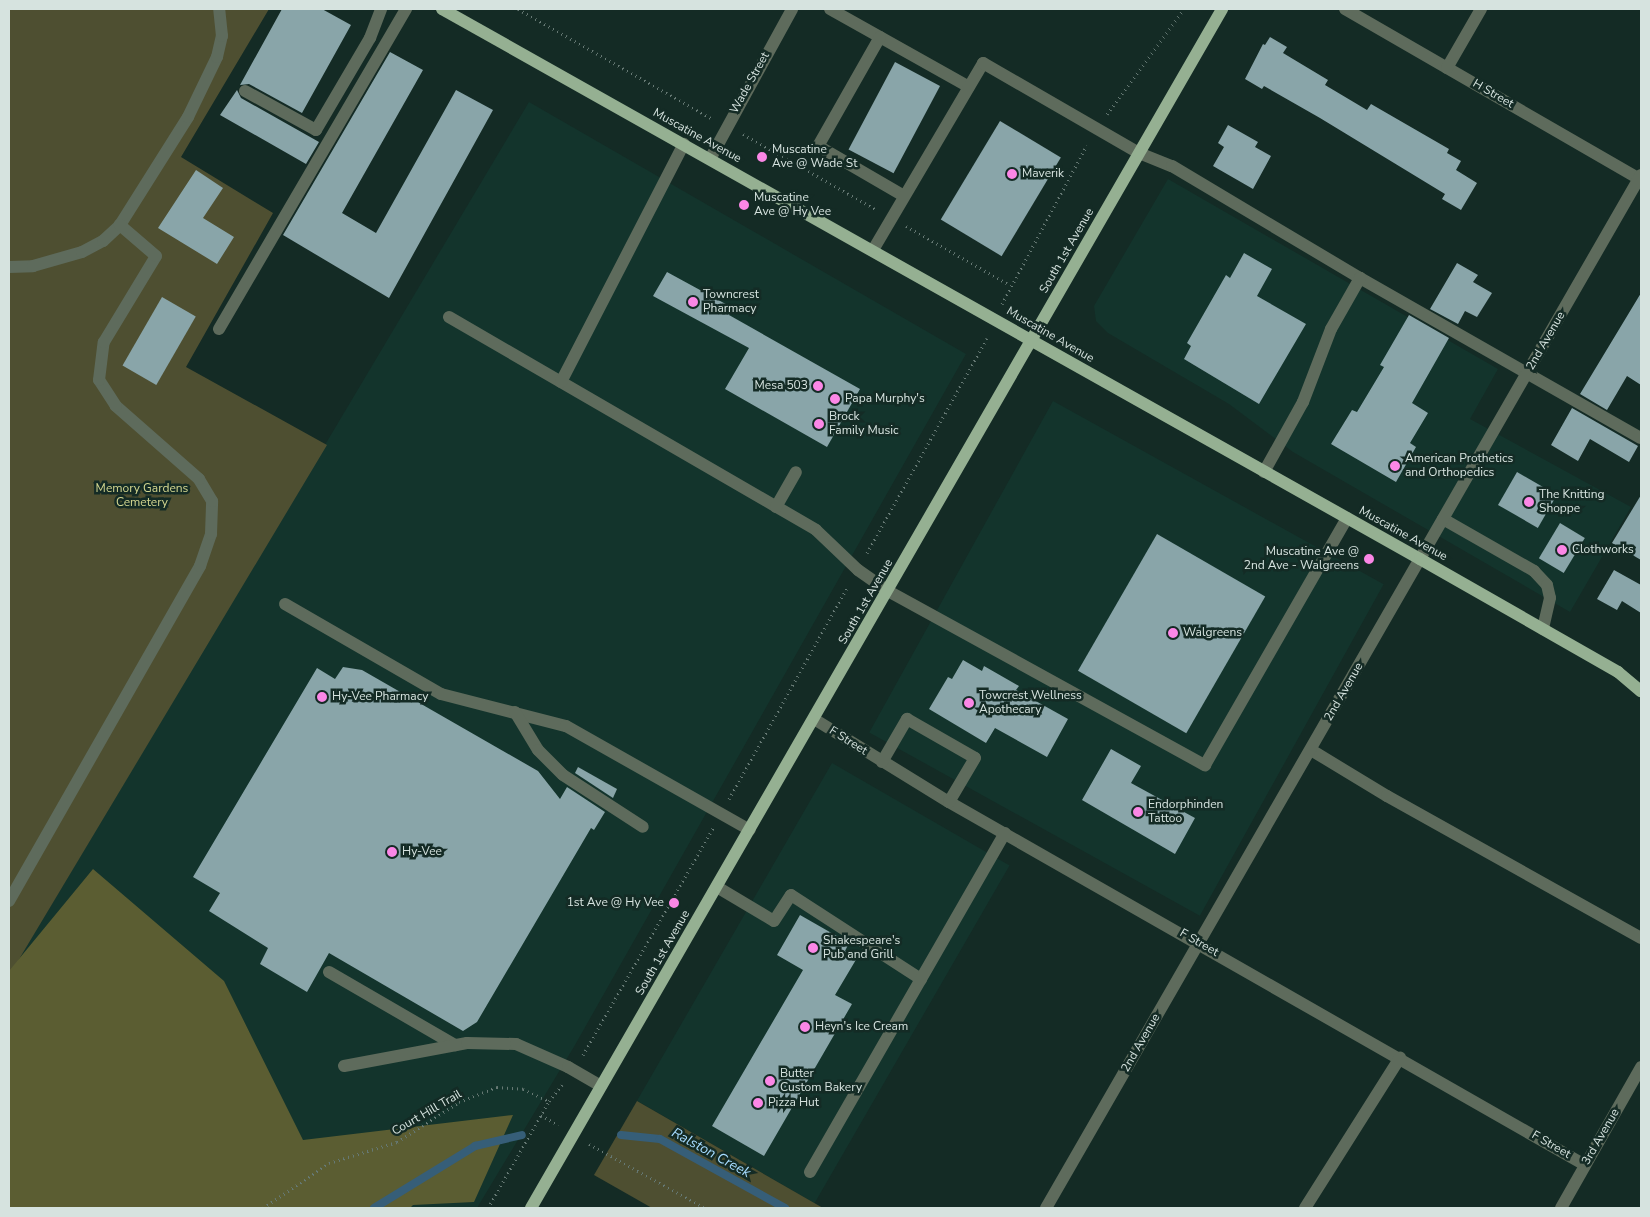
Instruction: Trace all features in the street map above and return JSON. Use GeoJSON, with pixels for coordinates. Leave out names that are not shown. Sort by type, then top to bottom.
{"type":"FeatureCollection","features":[{"type":"Feature","properties":{"kind":"main road","name":"Muscatine Avenue"},"geometry":{"type":"LineString","coordinates":[[442,9],[1420,559],[1618,672],[1641,691]]}},
{"type":"Feature","properties":{"kind":"main road","name":"South 1st Avenue"},"geometry":{"type":"LineString","coordinates":[[531,1208],[1222,9]]}},
{"type":"Feature","properties":{"kind":"street"},"geometry":{"type":"LineString","coordinates":[[9,267],[33,266],[82,252],[103,241],[120,225],[188,118],[217,57],[222,36],[219,9]]}},
{"type":"Feature","properties":{"kind":"street"},"geometry":{"type":"LineString","coordinates":[[245,91],[316,130],[370,38],[381,9]]}},
{"type":"Feature","properties":{"kind":"street"},"geometry":{"type":"LineString","coordinates":[[219,330],[406,9]]}},
{"type":"Feature","properties":{"kind":"street","name":"Wade Street"},"geometry":{"type":"LineString","coordinates":[[710,158],[792,9]]}},
{"type":"Feature","properties":{"kind":"street"},"geometry":{"type":"LineString","coordinates":[[830,9],[969,87]]}},
{"type":"Feature","properties":{"kind":"street","name":"H Street"},"geometry":{"type":"LineString","coordinates":[[1345,9],[1641,178]]}},
{"type":"Feature","properties":{"kind":"street"},"geometry":{"type":"LineString","coordinates":[[1448,68],[1482,9]]}},
{"type":"Feature","properties":{"kind":"street"},"geometry":{"type":"LineString","coordinates":[[880,37],[818,146],[904,196]]}},
{"type":"Feature","properties":{"kind":"street"},"geometry":{"type":"LineString","coordinates":[[873,250],[983,63],[1140,153],[1172,166],[1360,278],[1641,438]]}},
{"type":"Feature","properties":{"kind":"street"},"geometry":{"type":"LineString","coordinates":[[561,382],[684,144]]}},
{"type":"Feature","properties":{"kind":"street","name":"2nd Avenue"},"geometry":{"type":"LineString","coordinates":[[1046,1208],[1641,178]]}},
{"type":"Feature","properties":{"kind":"street"},"geometry":{"type":"LineString","coordinates":[[9,901],[200,566],[211,534],[212,501],[199,478],[116,406],[99,380],[104,342],[156,256],[120,225]]}},
{"type":"Feature","properties":{"kind":"street"},"geometry":{"type":"LineString","coordinates":[[1264,472],[1303,402],[1332,329],[1360,278]]}},
{"type":"Feature","properties":{"kind":"street"},"geometry":{"type":"LineString","coordinates":[[449,317],[816,530],[858,570],[888,591],[1205,765],[1347,518]]}},
{"type":"Feature","properties":{"kind":"street"},"geometry":{"type":"LineString","coordinates":[[776,507],[796,472]]}},
{"type":"Feature","properties":{"kind":"street"},"geometry":{"type":"LineString","coordinates":[[1443,520],[1534,571],[1547,585],[1550,598],[1543,629]]}},
{"type":"Feature","properties":{"kind":"street"},"geometry":{"type":"LineString","coordinates":[[286,604],[441,694],[566,726],[750,830]]}},
{"type":"Feature","properties":{"kind":"street"},"geometry":{"type":"LineString","coordinates":[[514,712],[538,750],[563,775],[643,827]]}},
{"type":"Feature","properties":{"kind":"street","name":"F Street"},"geometry":{"type":"LineString","coordinates":[[814,719],[949,802],[1585,1165]]}},
{"type":"Feature","properties":{"kind":"street"},"geometry":{"type":"LineString","coordinates":[[882,762],[907,719],[975,758],[949,802]]}},
{"type":"Feature","properties":{"kind":"street"},"geometry":{"type":"LineString","coordinates":[[1311,750],[1387,796],[1641,938]]}},
{"type":"Feature","properties":{"kind":"street"},"geometry":{"type":"LineString","coordinates":[[810,1172],[1005,833]]}},
{"type":"Feature","properties":{"kind":"street"},"geometry":{"type":"LineString","coordinates":[[717,887],[774,921],[790,895],[921,979]]}},
{"type":"Feature","properties":{"kind":"street"},"geometry":{"type":"LineString","coordinates":[[329,972],[455,1045]]}},
{"type":"Feature","properties":{"kind":"street"},"geometry":{"type":"LineString","coordinates":[[344,1066],[455,1045],[516,1044],[574,1070],[601,1086]]}},
{"type":"Feature","properties":{"kind":"street"},"geometry":{"type":"LineString","coordinates":[[1305,1208],[1400,1058]]}},
{"type":"Feature","properties":{"kind":"street","name":"3rd Avenue"},"geometry":{"type":"LineString","coordinates":[[1561,1208],[1641,1066]]}},
{"type":"Feature","properties":{"kind":"path"},"geometry":{"type":"LineString","coordinates":[[518,9],[1010,285]]}},
{"type":"Feature","properties":{"kind":"path"},"geometry":{"type":"LineString","coordinates":[[488,1208],[549,1101],[574,1070],[979,357]]}},
{"type":"Feature","properties":{"kind":"path","name":"Court Hill Trail"},"geometry":{"type":"LineString","coordinates":[[263,1208],[329,1163],[397,1142],[459,1102],[497,1087],[523,1089],[549,1101]]}},
{"type":"Feature","properties":{"kind":"path"},"geometry":{"type":"LineString","coordinates":[[541,1115],[555,1124]]}},
{"type":"Feature","properties":{"kind":"path"},"geometry":{"type":"LineString","coordinates":[[590,1145],[705,1208]]}},
{"type":"Feature","properties":{"kind":"shaded area"},"geometry":{"type":"Polygon","coordinates":[[[529,102],[966,354],[575,1045],[477,1208],[9,1208],[9,976],[529,102]]]}},
{"type":"Feature","properties":{"kind":"shaded area"},"geometry":{"type":"Polygon","coordinates":[[[1168,179],[1498,369],[1470,419],[1631,507],[1570,612],[1293,452],[1229,404],[1108,333],[1096,321],[1094,306],[1168,179]]]}},
{"type":"Feature","properties":{"kind":"shaded area"},"geometry":{"type":"Polygon","coordinates":[[[1053,401],[1384,584],[1200,916],[869,732],[1053,401]]]}},
{"type":"Feature","properties":{"kind":"shaded area"},"geometry":{"type":"Polygon","coordinates":[[[832,763],[1010,866],[815,1203],[637,1101],[832,763]]]}},
{"type":"Feature","properties":{"kind":"green space","name":"Memory Gardens Cemetery"},"geometry":{"type":"Polygon","coordinates":[[[9,9],[269,9],[181,157],[273,213],[186,367],[327,445],[9,976],[9,9]]]}},
{"type":"Feature","properties":{"kind":"green space"},"geometry":{"type":"Polygon","coordinates":[[[93,869],[224,981],[303,1140],[513,1115],[474,1202],[413,1205],[410,1208],[9,1208],[9,971],[93,869]]]}},
{"type":"Feature","properties":{"kind":"green space"},"geometry":{"type":"Polygon","coordinates":[[[637,1101],[823,1208],[652,1208],[594,1175],[637,1101]]]}},
{"type":"Feature","properties":{"kind":"building"},"geometry":{"type":"Polygon","coordinates":[[[282,9],[322,9],[351,25],[302,113],[249,84],[240,85],[282,9]]]}},
{"type":"Feature","properties":{"kind":"building"},"geometry":{"type":"Polygon","coordinates":[[[1270,37],[1287,47],[1283,53],[1328,80],[1325,85],[1367,110],[1371,104],[1449,149],[1447,153],[1461,161],[1456,170],[1477,183],[1461,210],[1442,199],[1445,194],[1320,118],[1264,86],[1262,89],[1245,79],[1263,44],[1265,45],[1270,37]]]}},
{"type":"Feature","properties":{"kind":"building"},"geometry":{"type":"Polygon","coordinates":[[[390,52],[423,70],[342,213],[376,233],[456,90],[493,110],[389,298],[283,235],[390,52]]]}},
{"type":"Feature","properties":{"kind":"building"},"geometry":{"type":"Polygon","coordinates":[[[895,62],[940,86],[894,173],[849,149],[895,62]]]}},
{"type":"Feature","properties":{"kind":"building"},"geometry":{"type":"Polygon","coordinates":[[[237,90],[241,98],[319,142],[306,164],[220,115],[237,90]]]}},
{"type":"Feature","properties":{"kind":"building","name":"Maverik"},"geometry":{"type":"Polygon","coordinates":[[[1000,121],[1061,158],[1002,256],[941,220],[1000,121]]]}},
{"type":"Feature","properties":{"kind":"building"},"geometry":{"type":"Polygon","coordinates":[[[1228,125],[1258,142],[1255,147],[1271,156],[1253,189],[1213,166],[1224,147],[1218,143],[1228,125]]]}},
{"type":"Feature","properties":{"kind":"building"},"geometry":{"type":"Polygon","coordinates":[[[196,170],[223,188],[203,218],[234,237],[217,264],[158,228],[196,170]]]}},
{"type":"Feature","properties":{"kind":"building"},"geometry":{"type":"Polygon","coordinates":[[[1244,253],[1272,269],[1257,296],[1306,324],[1259,404],[1184,359],[1191,346],[1187,343],[1226,275],[1230,278],[1244,253]]]}},
{"type":"Feature","properties":{"kind":"building"},"geometry":{"type":"Polygon","coordinates":[[[1457,263],[1478,275],[1473,282],[1492,293],[1477,317],[1465,311],[1458,324],[1430,309],[1457,263]]]}},
{"type":"Feature","properties":{"kind":"building"},"geometry":{"type":"Polygon","coordinates":[[[667,272],[733,308],[729,315],[860,389],[827,447],[725,389],[749,348],[653,296],[667,272]]]}},
{"type":"Feature","properties":{"kind":"building"},"geometry":{"type":"Polygon","coordinates":[[[1641,293],[1641,385],[1627,376],[1607,410],[1580,394],[1641,293]]]}},
{"type":"Feature","properties":{"kind":"building"},"geometry":{"type":"Polygon","coordinates":[[[162,297],[196,316],[156,385],[122,365],[162,297]]]}},
{"type":"Feature","properties":{"kind":"building"},"geometry":{"type":"Polygon","coordinates":[[[1409,315],[1449,338],[1412,403],[1428,413],[1410,443],[1416,447],[1396,482],[1331,444],[1352,410],[1357,412],[1384,367],[1380,365],[1409,315]]]}},
{"type":"Feature","properties":{"kind":"building"},"geometry":{"type":"Polygon","coordinates":[[[1572,408],[1638,446],[1629,462],[1590,439],[1578,461],[1551,445],[1572,408]]]}},
{"type":"Feature","properties":{"kind":"building"},"geometry":{"type":"Polygon","coordinates":[[[1517,472],[1557,495],[1538,528],[1498,505],[1517,472]]]}},
{"type":"Feature","properties":{"kind":"building"},"geometry":{"type":"Polygon","coordinates":[[[1641,495],[1641,560],[1612,543],[1641,495]]]}},
{"type":"Feature","properties":{"kind":"building"},"geometry":{"type":"Polygon","coordinates":[[[1560,523],[1585,538],[1564,573],[1539,558],[1560,523]]]}},
{"type":"Feature","properties":{"kind":"building","name":"Walgreens"},"geometry":{"type":"Polygon","coordinates":[[[1157,534],[1265,596],[1186,733],[1078,671],[1157,534]]]}},
{"type":"Feature","properties":{"kind":"building"},"geometry":{"type":"Polygon","coordinates":[[[1614,570],[1641,585],[1641,613],[1622,601],[1617,610],[1597,599],[1614,570]]]}},
{"type":"Feature","properties":{"kind":"building"},"geometry":{"type":"Polygon","coordinates":[[[963,660],[982,671],[984,666],[1019,686],[1016,690],[1068,719],[1047,757],[995,728],[986,743],[929,709],[948,677],[952,679],[963,660]]]}},
{"type":"Feature","properties":{"kind":"building","name":"Hy-Vee"},"geometry":{"type":"Polygon","coordinates":[[[343,667],[362,670],[538,771],[560,799],[567,787],[605,812],[594,830],[591,828],[477,1022],[463,1031],[329,953],[307,992],[260,964],[268,948],[209,911],[220,893],[193,877],[317,668],[335,679],[343,667]]]}},
{"type":"Feature","properties":{"kind":"building"},"geometry":{"type":"Polygon","coordinates":[[[1111,749],[1141,766],[1131,783],[1195,818],[1175,854],[1082,800],[1111,749]]]}},
{"type":"Feature","properties":{"kind":"building"},"geometry":{"type":"Polygon","coordinates":[[[578,767],[617,789],[613,798],[575,773],[578,767]]]}},
{"type":"Feature","properties":{"kind":"building"},"geometry":{"type":"Polygon","coordinates":[[[800,915],[849,943],[845,951],[857,958],[835,995],[852,1004],[764,1156],[712,1126],[803,970],[777,955],[800,915]]]}},
{"type":"Feature","properties":{"kind":"waterway","name":"Ralston Creek"},"geometry":{"type":"LineString","coordinates":[[374,1208],[475,1146],[522,1135]]}},
{"type":"Feature","properties":{"kind":"waterway","name":"Ralston Creek"},"geometry":{"type":"LineString","coordinates":[[621,1135],[660,1139],[785,1208]]}},
{"type":"Feature","properties":{"kind":"place","name":"Muscatine Ave @ Wade St"},"geometry":{"type":"Point","coordinates":[762,157]}},
{"type":"Feature","properties":{"kind":"place","name":"Maverik"},"geometry":{"type":"Point","coordinates":[1012,174]}},
{"type":"Feature","properties":{"kind":"place","name":"Muscatine Ave @ Hy Vee"},"geometry":{"type":"Point","coordinates":[744,205]}},
{"type":"Feature","properties":{"kind":"place","name":"Towncrest Pharmacy"},"geometry":{"type":"Point","coordinates":[693,302]}},
{"type":"Feature","properties":{"kind":"place","name":"Mesa 503"},"geometry":{"type":"Point","coordinates":[818,386]}},
{"type":"Feature","properties":{"kind":"place","name":"Papa Murphy's"},"geometry":{"type":"Point","coordinates":[835,399]}},
{"type":"Feature","properties":{"kind":"place","name":"Brock Family Music"},"geometry":{"type":"Point","coordinates":[819,424]}},
{"type":"Feature","properties":{"kind":"place","name":"American Prothetics and Orthopedics"},"geometry":{"type":"Point","coordinates":[1395,466]}},
{"type":"Feature","properties":{"kind":"place","name":"The Knitting Shoppe"},"geometry":{"type":"Point","coordinates":[1529,502]}},
{"type":"Feature","properties":{"kind":"place","name":"Clothworks"},"geometry":{"type":"Point","coordinates":[1562,550]}},
{"type":"Feature","properties":{"kind":"place","name":"Muscatine Ave @ 2nd Ave - Walgreens"},"geometry":{"type":"Point","coordinates":[1369,559]}},
{"type":"Feature","properties":{"kind":"place","name":"Walgreens"},"geometry":{"type":"Point","coordinates":[1173,633]}},
{"type":"Feature","properties":{"kind":"place","name":"Hy-Vee Pharmacy"},"geometry":{"type":"Point","coordinates":[322,697]}},
{"type":"Feature","properties":{"kind":"place","name":"Towcrest Wellness Apothecary"},"geometry":{"type":"Point","coordinates":[969,703]}},
{"type":"Feature","properties":{"kind":"place","name":"Endorphinden Tattoo"},"geometry":{"type":"Point","coordinates":[1138,812]}},
{"type":"Feature","properties":{"kind":"place","name":"Hy-Vee"},"geometry":{"type":"Point","coordinates":[392,852]}},
{"type":"Feature","properties":{"kind":"place","name":"1st Ave @ Hy Vee"},"geometry":{"type":"Point","coordinates":[674,903]}},
{"type":"Feature","properties":{"kind":"place","name":"Shakespeare's Pub and Grill"},"geometry":{"type":"Point","coordinates":[813,948]}},
{"type":"Feature","properties":{"kind":"place","name":"Heyn's Ice Cream"},"geometry":{"type":"Point","coordinates":[805,1027]}},
{"type":"Feature","properties":{"kind":"place","name":"Butter Custom Bakery"},"geometry":{"type":"Point","coordinates":[770,1081]}},
{"type":"Feature","properties":{"kind":"place","name":"Pizza Hut"},"geometry":{"type":"Point","coordinates":[758,1103]}}]}
